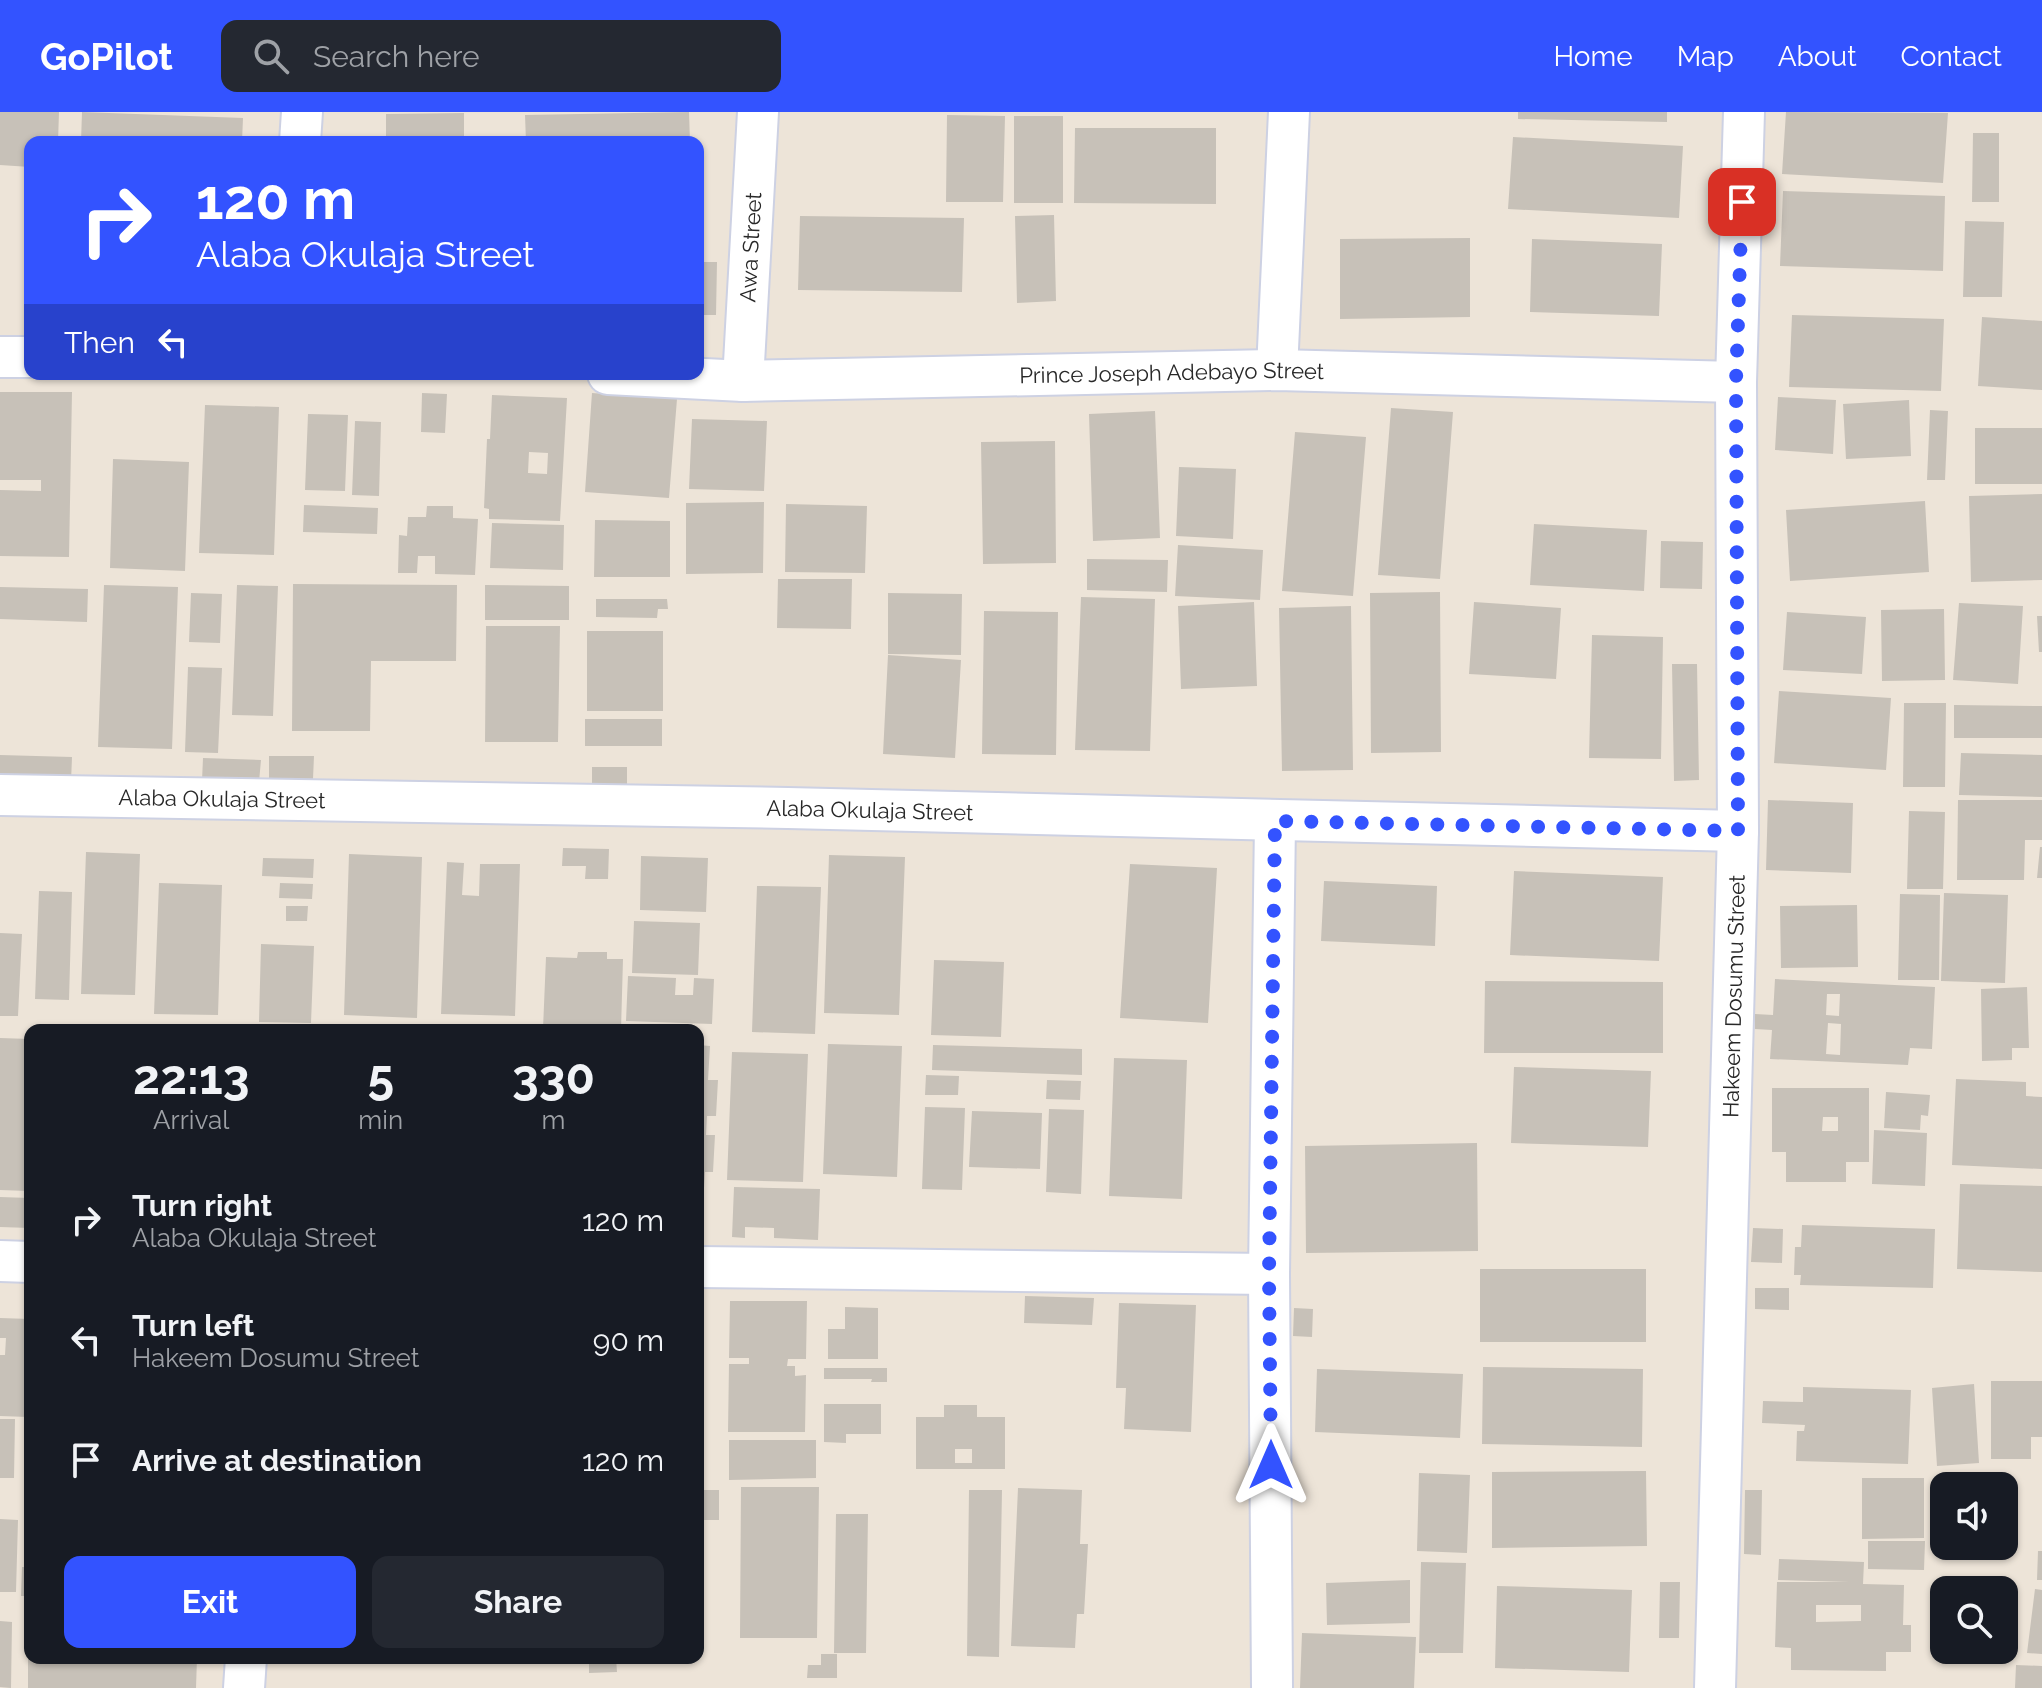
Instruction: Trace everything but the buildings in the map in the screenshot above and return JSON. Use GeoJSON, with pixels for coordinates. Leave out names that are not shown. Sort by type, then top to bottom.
{"type":"FeatureCollection","features":[{"type":"Feature","properties":{"kind":"street"},"geometry":{"type":"LineString","coordinates":[[300,136],[302,112]]}},
{"type":"Feature","properties":{"kind":"street","name":"Awa Street"},"geometry":{"type":"LineString","coordinates":[[743,381],[758,112]]}},
{"type":"Feature","properties":{"kind":"street"},"geometry":{"type":"LineString","coordinates":[[1277,370],[1289,112]]}},
{"type":"Feature","properties":{"kind":"street","name":"Hakeem Dosumu Street"},"geometry":{"type":"LineString","coordinates":[[1715,1688],[1738,831],[1736,382],[1744,112]]}},
{"type":"Feature","properties":{"kind":"street"},"geometry":{"type":"LineString","coordinates":[[0,357],[24,357]]}},
{"type":"Feature","properties":{"kind":"street","name":"Prince Joseph Adebayo Street"},"geometry":{"type":"LineString","coordinates":[[704,379],[743,381],[1277,370],[1736,382]]}},
{"type":"Feature","properties":{"kind":"street","name":"Alaba Okulaja Street"},"geometry":{"type":"LineString","coordinates":[[0,795],[788,808],[1738,831]]}},
{"type":"Feature","properties":{"kind":"street"},"geometry":{"type":"LineString","coordinates":[[1272,1688],[1269,1274],[1275,821]]}},
{"type":"Feature","properties":{"kind":"street"},"geometry":{"type":"LineString","coordinates":[[0,1261],[24,1262]]}},
{"type":"Feature","properties":{"kind":"street"},"geometry":{"type":"LineString","coordinates":[[704,1267],[1269,1274]]}},
{"type":"Feature","properties":{"kind":"street"},"geometry":{"type":"LineString","coordinates":[[244,1688],[246,1664]]}},
{"type":"Feature","properties":{"kind":"route"},"geometry":{"type":"LineString","coordinates":[[1271,1465],[1269,1274],[1275,821],[1738,831],[1736,382],[1742,202]]}}]}
